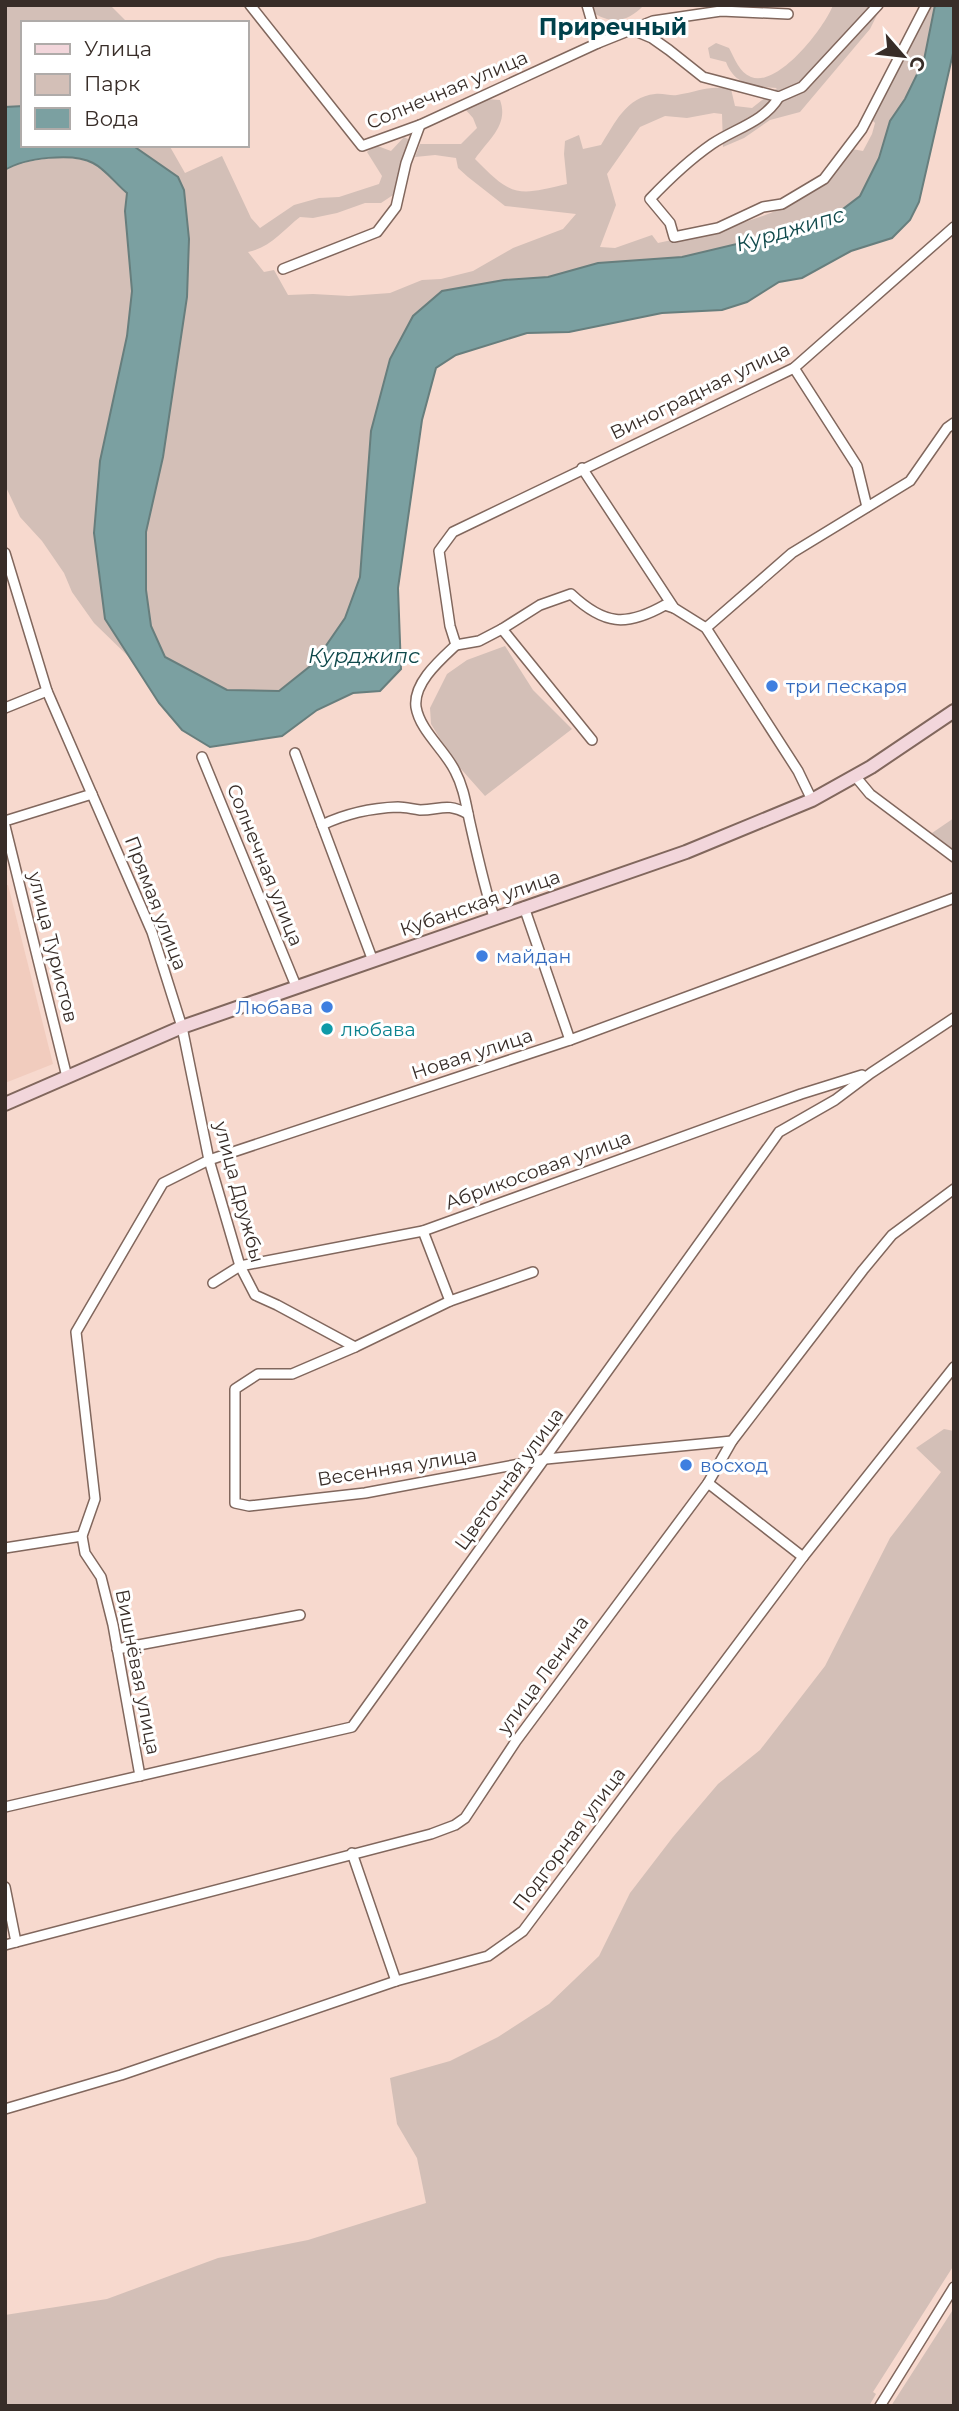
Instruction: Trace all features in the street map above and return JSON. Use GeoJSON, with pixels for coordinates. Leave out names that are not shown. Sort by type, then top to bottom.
{"type":"FeatureCollection","features":[{"type":"Feature","properties":{"kind":"main road","name":"Кубанская улица"},"geometry":{"type":"LineString","coordinates":[[5,1104],[182,1027],[686,852],[812,800],[855,776],[954,711]]}},
{"type":"Feature","properties":{"kind":"street","name":"Солнечная улица"},"geometry":{"type":"LineString","coordinates":[[250,5],[362,146],[420,125],[598,43],[653,21],[721,11],[788,14]]}},
{"type":"Feature","properties":{"kind":"street"},"geometry":{"type":"LineString","coordinates":[[587,5],[598,43]]}},
{"type":"Feature","properties":{"kind":"street"},"geometry":{"type":"LineString","coordinates":[[878,5],[802,87],[779,97],[771,110],[713,143],[680,168],[650,199],[670,223],[674,237],[718,228],[764,207],[782,204],[824,179],[862,129],[926,5]]}},
{"type":"Feature","properties":{"kind":"street"},"geometry":{"type":"LineString","coordinates":[[633,30],[652,38],[703,77],[779,97]]}},
{"type":"Feature","properties":{"kind":"street"},"geometry":{"type":"LineString","coordinates":[[283,269],[377,232],[396,207],[420,125]]}},
{"type":"Feature","properties":{"kind":"street","name":"Виноградная улица"},"geometry":{"type":"LineString","coordinates":[[456,645],[450,626],[439,551],[453,532],[794,368],[954,227]]}},
{"type":"Feature","properties":{"kind":"street"},"geometry":{"type":"LineString","coordinates":[[794,368],[857,466],[867,507]]}},
{"type":"Feature","properties":{"kind":"street"},"geometry":{"type":"LineString","coordinates":[[706,628],[792,553],[910,481],[947,428],[954,423]]}},
{"type":"Feature","properties":{"kind":"street"},"geometry":{"type":"LineString","coordinates":[[582,468],[674,608]]}},
{"type":"Feature","properties":{"kind":"street","name":"Прямая улица"},"geometry":{"type":"LineString","coordinates":[[5,553],[47,691],[152,932],[182,1027]]}},
{"type":"Feature","properties":{"kind":"street"},"geometry":{"type":"LineString","coordinates":[[494,917],[462,786],[454,768],[421,721],[416,705],[430,670],[456,645],[478,641],[540,605],[571,594],[588,610],[611,619],[631,620],[648,615],[665,605],[706,628],[798,771],[812,800]]}},
{"type":"Feature","properties":{"kind":"street"},"geometry":{"type":"LineString","coordinates":[[502,629],[592,740]]}},
{"type":"Feature","properties":{"kind":"street"},"geometry":{"type":"LineString","coordinates":[[5,708],[47,691]]}},
{"type":"Feature","properties":{"kind":"street"},"geometry":{"type":"LineString","coordinates":[[295,753],[373,961]]}},
{"type":"Feature","properties":{"kind":"street","name":"Солнечная улица"},"geometry":{"type":"LineString","coordinates":[[202,757],[296,986]]}},
{"type":"Feature","properties":{"kind":"street"},"geometry":{"type":"LineString","coordinates":[[855,776],[870,794],[954,857]]}},
{"type":"Feature","properties":{"kind":"street"},"geometry":{"type":"LineString","coordinates":[[5,824],[92,794]]}},
{"type":"Feature","properties":{"kind":"street"},"geometry":{"type":"LineString","coordinates":[[322,825],[345,814],[371,809],[400,807],[421,810],[441,806],[455,807],[468,814]]}},
{"type":"Feature","properties":{"kind":"street","name":"улица Туристов"},"geometry":{"type":"LineString","coordinates":[[5,824],[67,1077]]}},
{"type":"Feature","properties":{"kind":"street","name":"Новая улица"},"geometry":{"type":"LineString","coordinates":[[82,1536],[95,1499],[76,1332],[163,1182],[209,1160],[570,1040],[954,898]]}},
{"type":"Feature","properties":{"kind":"street"},"geometry":{"type":"LineString","coordinates":[[524,907],[570,1040]]}},
{"type":"Feature","properties":{"kind":"street","name":"Цветочная улица"},"geometry":{"type":"LineString","coordinates":[[5,1807],[352,1727],[779,1132],[835,1100],[954,1017]]}},
{"type":"Feature","properties":{"kind":"street","name":"улица Дружбы"},"geometry":{"type":"LineString","coordinates":[[182,1027],[209,1160],[240,1266],[254,1295],[355,1347]]}},
{"type":"Feature","properties":{"kind":"street","name":"Абрикосовая улица"},"geometry":{"type":"LineString","coordinates":[[213,1283],[240,1266],[424,1231],[788,1098],[871,1073]]}},
{"type":"Feature","properties":{"kind":"street","name":"улица Ленина"},"geometry":{"type":"LineString","coordinates":[[5,1945],[431,1834],[465,1818],[524,1730],[708,1483],[732,1441],[863,1270],[892,1235],[954,1189]]}},
{"type":"Feature","properties":{"kind":"street"},"geometry":{"type":"LineString","coordinates":[[424,1231],[450,1301]]}},
{"type":"Feature","properties":{"kind":"street"},"geometry":{"type":"LineString","coordinates":[[355,1347],[450,1301],[533,1272]]}},
{"type":"Feature","properties":{"kind":"street","name":"Весенняя улица"},"geometry":{"type":"LineString","coordinates":[[355,1347],[292,1374],[258,1374],[235,1389],[235,1503],[249,1506],[365,1493],[546,1459],[732,1441]]}},
{"type":"Feature","properties":{"kind":"street","name":"Подгорная улица"},"geometry":{"type":"LineString","coordinates":[[5,2109],[121,2075],[396,1981],[488,1956],[523,1931],[803,1557],[954,1367]]}},
{"type":"Feature","properties":{"kind":"street"},"geometry":{"type":"LineString","coordinates":[[708,1483],[803,1557]]}},
{"type":"Feature","properties":{"kind":"street"},"geometry":{"type":"LineString","coordinates":[[5,1549],[82,1536]]}},
{"type":"Feature","properties":{"kind":"street","name":"Вишнёвая улица"},"geometry":{"type":"LineString","coordinates":[[82,1536],[85,1553],[102,1577],[140,1776]]}},
{"type":"Feature","properties":{"kind":"street"},"geometry":{"type":"LineString","coordinates":[[117,1650],[300,1615]]}},
{"type":"Feature","properties":{"kind":"street"},"geometry":{"type":"LineString","coordinates":[[352,1853],[396,1981]]}},
{"type":"Feature","properties":{"kind":"street"},"geometry":{"type":"LineString","coordinates":[[5,1888],[16,1942]]}},
{"type":"Feature","properties":{"kind":"street"},"geometry":{"type":"LineString","coordinates":[[880,2406],[954,2287]]}},
{"type":"Feature","properties":{"kind":"shaded area"},"geometry":{"type":"Polygon","coordinates":[[[5,885],[8,885],[53,1064],[5,1083],[5,885]]]}},
{"type":"Feature","properties":{"kind":"green space"},"geometry":{"type":"Polygon","coordinates":[[[5,5],[110,5],[126,21],[21,21],[21,106],[5,107],[5,5]]]}},
{"type":"Feature","properties":{"kind":"green space"},"geometry":{"type":"Polygon","coordinates":[[[591,5],[644,5],[626,18],[613,20],[592,12],[591,5]]]}},
{"type":"Feature","properties":{"kind":"green space"},"geometry":{"type":"Polygon","coordinates":[[[833,5],[882,5],[870,29],[800,112],[770,120],[744,138],[723,147],[722,114],[687,118],[665,116],[640,127],[607,174],[616,205],[600,247],[615,248],[652,235],[658,243],[723,228],[767,214],[807,195],[832,175],[852,149],[863,151],[875,123],[871,119],[928,5],[935,5],[924,60],[905,99],[890,121],[879,158],[860,196],[831,218],[783,233],[682,257],[598,263],[548,277],[504,280],[442,291],[413,316],[371,431],[360,577],[345,618],[314,663],[279,691],[227,690],[165,657],[151,626],[146,590],[146,532],[163,457],[187,297],[189,239],[184,190],[178,177],[135,147],[170,147],[185,173],[222,156],[251,218],[260,228],[294,205],[319,198],[339,197],[379,184],[382,176],[367,152],[375,145],[391,151],[404,137],[412,141],[396,193],[381,203],[365,203],[313,218],[300,217],[270,243],[248,252],[264,272],[274,270],[288,295],[349,296],[390,293],[422,280],[441,279],[473,271],[513,248],[563,229],[576,214],[505,206],[458,168],[456,158],[435,155],[415,157],[420,144],[461,144],[477,128],[465,109],[485,99],[500,100],[500,124],[475,159],[498,181],[507,187],[526,191],[567,184],[565,141],[579,135],[583,149],[601,145],[622,112],[636,100],[658,94],[677,95],[723,88],[731,89],[735,106],[752,108],[777,88],[753,85],[740,80],[726,62],[710,58],[708,48],[716,43],[729,48],[743,72],[751,77],[762,78],[787,65],[811,40],[833,5]]]}},
{"type":"Feature","properties":{"kind":"green space"},"geometry":{"type":"Polygon","coordinates":[[[62,156],[92,162],[127,193],[125,212],[132,290],[127,336],[100,461],[94,533],[105,619],[129,657],[94,623],[42,541],[20,517],[5,485],[5,170],[15,164],[62,156]]]}},
{"type":"Feature","properties":{"kind":"green space"},"geometry":{"type":"Polygon","coordinates":[[[505,646],[533,690],[572,729],[485,796],[453,760],[431,724],[430,708],[447,674],[467,660],[505,646]]]}},
{"type":"Feature","properties":{"kind":"green space"},"geometry":{"type":"Polygon","coordinates":[[[954,818],[954,851],[932,833],[954,818]]]}},
{"type":"Feature","properties":{"kind":"green space"},"geometry":{"type":"Polygon","coordinates":[[[944,1429],[954,1431],[954,2265],[873,2392],[876,2394],[869,2406],[5,2406],[5,2315],[107,2299],[218,2258],[308,2240],[426,2203],[417,2158],[397,2124],[390,2078],[450,2061],[498,2037],[549,2004],[599,1956],[630,1893],[673,1837],[718,1784],[760,1750],[825,1666],[890,1538],[941,1472],[916,1448],[944,1429]]]}},
{"type":"Feature","properties":{"kind":"green space"},"geometry":{"type":"Polygon","coordinates":[[[954,2308],[954,2406],[891,2406],[954,2308]]]}},
{"type":"Feature","properties":{"kind":"water","name":"Курджипс"},"geometry":{"type":"Polygon","coordinates":[[[935,5],[954,5],[954,49],[919,202],[910,220],[892,238],[851,251],[802,278],[779,282],[747,302],[722,310],[662,313],[569,332],[527,333],[456,355],[436,368],[422,420],[398,588],[401,669],[380,691],[353,693],[317,710],[282,736],[210,747],[182,730],[159,703],[105,619],[94,533],[100,461],[127,336],[132,291],[125,211],[127,193],[102,169],[84,160],[49,158],[24,162],[5,170],[5,107],[21,106],[21,147],[135,147],[178,177],[184,190],[189,239],[187,297],[163,457],[146,532],[146,590],[151,626],[165,657],[227,690],[279,691],[314,663],[345,618],[360,577],[371,431],[390,359],[413,316],[442,291],[504,280],[548,277],[598,263],[682,257],[783,233],[831,218],[860,196],[879,158],[890,121],[905,99],[924,60],[935,5]]]}},
{"type":"Feature","properties":{"kind":"place","name":"три пескаря"},"geometry":{"type":"Point","coordinates":[772,686]}},
{"type":"Feature","properties":{"kind":"place","name":"майдан"},"geometry":{"type":"Point","coordinates":[482,956]}},
{"type":"Feature","properties":{"kind":"place","name":"Любава"},"geometry":{"type":"Point","coordinates":[327,1007]}},
{"type":"Feature","properties":{"kind":"place","name":"любава"},"geometry":{"type":"Point","coordinates":[327,1029]}},
{"type":"Feature","properties":{"kind":"place","name":"восход"},"geometry":{"type":"Point","coordinates":[686,1465]}},
{"type":"Feature","properties":{"kind":"district","name":"Приречный"},"geometry":{"type":"Point","coordinates":[613,27]}}]}
